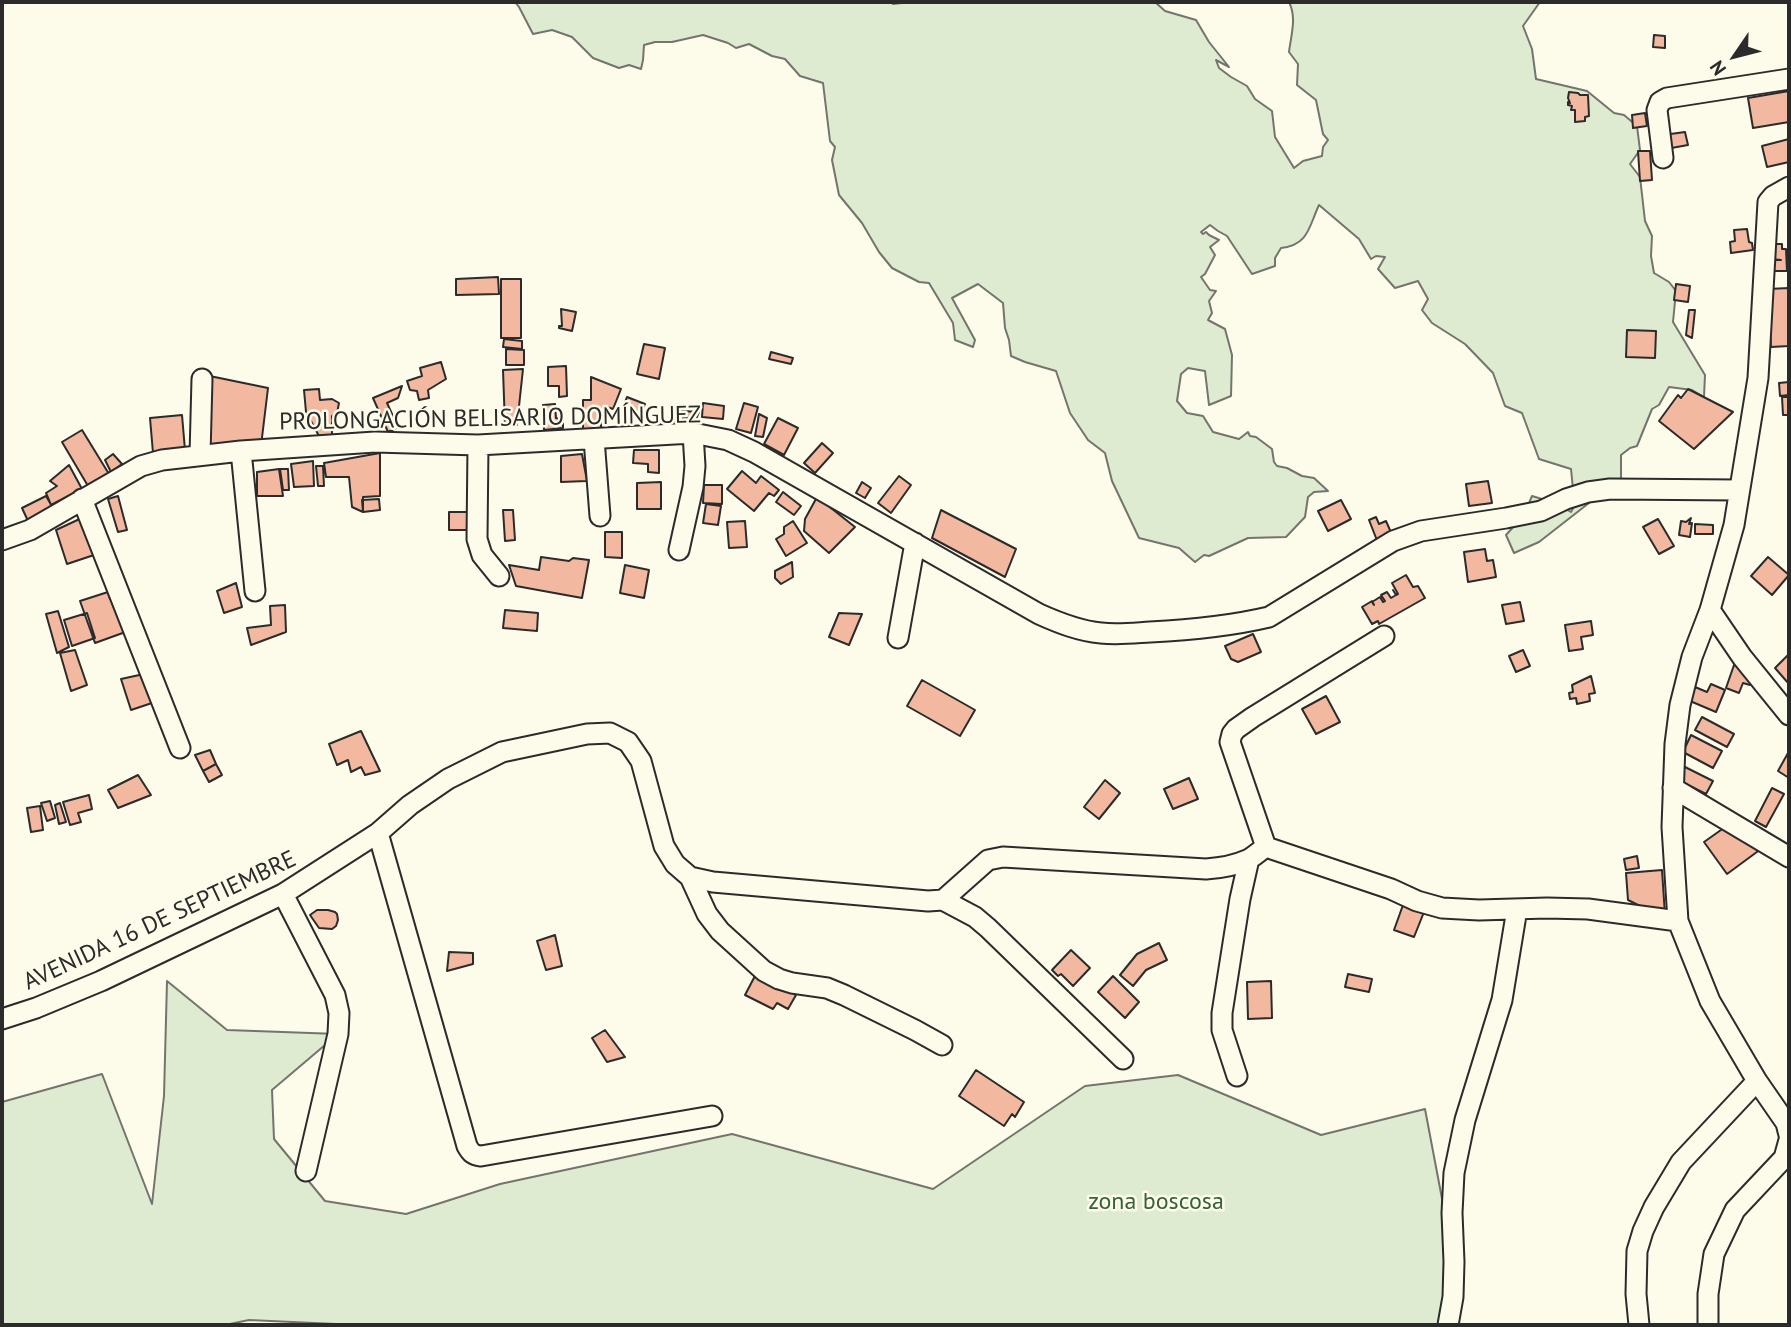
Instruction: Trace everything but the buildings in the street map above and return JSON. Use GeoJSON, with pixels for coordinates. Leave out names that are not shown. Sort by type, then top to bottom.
{"type":"FeatureCollection","features":[{"type":"Feature","properties":{"kind":"street"},"geometry":{"type":"LineString","coordinates":[[1663,158],[1657,110],[1660,102],[1667,98],[1789,79]]}},
{"type":"Feature","properties":{"kind":"street"},"geometry":{"type":"LineString","coordinates":[[1789,187],[1773,196],[1769,202],[1758,378],[1734,525],[1710,610],[1692,657],[1680,705],[1675,744],[1672,827],[1678,921],[1710,1001],[1786,1123],[1789,1135]]}},
{"type":"Feature","properties":{"kind":"street"},"geometry":{"type":"LineString","coordinates":[[200,455],[202,379]]}},
{"type":"Feature","properties":{"kind":"street"},"geometry":{"type":"LineString","coordinates":[[679,550],[693,487],[693,433]]}},
{"type":"Feature","properties":{"kind":"street","name":"PROLONGACIÓN BELISARIO DOMÍNGUEZ"},"geometry":{"type":"LineString","coordinates":[[2,540],[30,530],[141,466],[162,460],[241,451],[375,442],[478,445],[693,433],[729,440],[754,452],[1039,614],[1064,625],[1102,633],[1176,630],[1269,617],[1393,541],[1421,531],[1541,511],[1588,492],[1610,489],[1739,490]]}},
{"type":"Feature","properties":{"kind":"street"},"geometry":{"type":"LineString","coordinates":[[594,439],[600,516]]}},
{"type":"Feature","properties":{"kind":"street"},"geometry":{"type":"LineString","coordinates":[[478,445],[477,539],[482,555],[499,576]]}},
{"type":"Feature","properties":{"kind":"street"},"geometry":{"type":"LineString","coordinates":[[241,451],[255,592]]}},
{"type":"Feature","properties":{"kind":"street"},"geometry":{"type":"LineString","coordinates":[[82,499],[180,748]]}},
{"type":"Feature","properties":{"kind":"street"},"geometry":{"type":"LineString","coordinates":[[898,638],[915,544]]}},
{"type":"Feature","properties":{"kind":"street"},"geometry":{"type":"LineString","coordinates":[[1710,610],[1742,657],[1789,715]]}},
{"type":"Feature","properties":{"kind":"street"},"geometry":{"type":"LineString","coordinates":[[1266,848],[1230,738],[1236,729],[1273,704],[1384,636]]}},
{"type":"Feature","properties":{"kind":"street","name":"AVENIDA 16 DE SEPTIEMBRE"},"geometry":{"type":"LineString","coordinates":[[2,1019],[36,1009],[101,981],[283,894],[378,834],[410,805],[448,779],[502,752],[587,734],[610,733],[628,742],[641,761],[664,846],[675,864],[690,877],[707,914],[720,931],[764,971],[779,979],[827,988],[942,1045]]}},
{"type":"Feature","properties":{"kind":"street"},"geometry":{"type":"LineString","coordinates":[[1673,788],[1789,857]]}},
{"type":"Feature","properties":{"kind":"street"},"geometry":{"type":"LineString","coordinates":[[378,834],[470,1152],[481,1156],[712,1116]]}},
{"type":"Feature","properties":{"kind":"street"},"geometry":{"type":"LineString","coordinates":[[943,900],[988,860],[1003,857],[1206,869],[1232,866],[1266,848],[1442,908],[1588,909],[1678,921]]}},
{"type":"Feature","properties":{"kind":"street"},"geometry":{"type":"LineString","coordinates":[[1237,1076],[1222,1030],[1222,1013],[1249,859]]}},
{"type":"Feature","properties":{"kind":"street"},"geometry":{"type":"LineString","coordinates":[[690,877],[713,882],[928,901],[943,900],[975,917],[988,928],[1123,1059]]}},
{"type":"Feature","properties":{"kind":"street"},"geometry":{"type":"LineString","coordinates":[[283,894],[335,995],[339,1013],[338,1034],[306,1171]]}},
{"type":"Feature","properties":{"kind":"street"},"geometry":{"type":"LineString","coordinates":[[1448,1325],[1454,1274],[1454,1173],[1465,1120],[1502,1000],[1517,909]]}},
{"type":"Feature","properties":{"kind":"street"},"geometry":{"type":"LineString","coordinates":[[1639,1325],[1636,1294],[1637,1251],[1654,1207],[1681,1161],[1757,1080]]}},
{"type":"Feature","properties":{"kind":"street"},"geometry":{"type":"LineString","coordinates":[[1708,1325],[1714,1254],[1735,1210],[1787,1154]]}},
{"type":"Feature","properties":{"kind":"green space"},"geometry":{"type":"Polygon","coordinates":[[[515,2],[1155,2],[1165,11],[1196,20],[1229,67],[1216,60],[1219,68],[1247,86],[1255,99],[1272,111],[1275,137],[1294,168],[1303,161],[1322,156],[1323,147],[1328,140],[1323,134],[1316,100],[1297,85],[1298,64],[1289,52],[1293,20],[1289,2],[1540,2],[1523,26],[1532,49],[1536,79],[1587,91],[1614,113],[1624,115],[1637,126],[1640,150],[1630,164],[1640,177],[1645,221],[1652,236],[1654,273],[1669,282],[1676,291],[1673,322],[1705,375],[1704,397],[1692,390],[1669,387],[1659,405],[1652,409],[1637,446],[1621,455],[1621,478],[1539,542],[1514,553],[1506,535],[1524,515],[1532,496],[1555,503],[1571,512],[1579,497],[1573,489],[1571,469],[1539,459],[1522,413],[1505,406],[1493,373],[1465,344],[1432,323],[1422,310],[1428,299],[1418,281],[1395,288],[1378,269],[1385,257],[1376,256],[1371,259],[1359,239],[1319,205],[1303,239],[1281,248],[1275,258],[1275,266],[1252,274],[1227,236],[1210,225],[1201,232],[1219,240],[1210,247],[1215,255],[1201,277],[1210,290],[1216,291],[1209,301],[1212,313],[1208,320],[1225,329],[1232,355],[1231,396],[1209,405],[1205,371],[1188,368],[1181,374],[1177,401],[1187,413],[1203,416],[1213,432],[1239,439],[1248,432],[1250,436],[1256,437],[1272,449],[1277,466],[1314,478],[1328,491],[1314,492],[1308,497],[1305,517],[1286,537],[1248,538],[1209,556],[1204,555],[1195,562],[1179,548],[1139,538],[1112,481],[1105,453],[1088,440],[1070,413],[1056,371],[1011,356],[1003,303],[978,284],[952,298],[975,340],[973,347],[955,340],[953,323],[929,283],[919,282],[892,268],[879,252],[862,223],[839,195],[832,160],[835,147],[830,141],[823,83],[800,76],[785,59],[772,56],[749,44],[736,48],[703,35],[644,45],[641,69],[629,65],[619,68],[593,58],[572,37],[552,30],[533,34],[515,2]]]}},
{"type":"Feature","properties":{"kind":"green space","name":"zona boscosa"},"geometry":{"type":"Polygon","coordinates":[[[167,981],[227,1030],[338,1034],[272,1090],[274,1139],[325,1201],[406,1214],[500,1184],[732,1134],[933,1189],[1085,1086],[1178,1075],[1321,1135],[1425,1109],[1454,1262],[1442,1325],[358,1325],[249,1320],[225,1325],[2,1325],[2,1102],[102,1074],[152,1204],[164,1096],[167,981]]]}}]}
